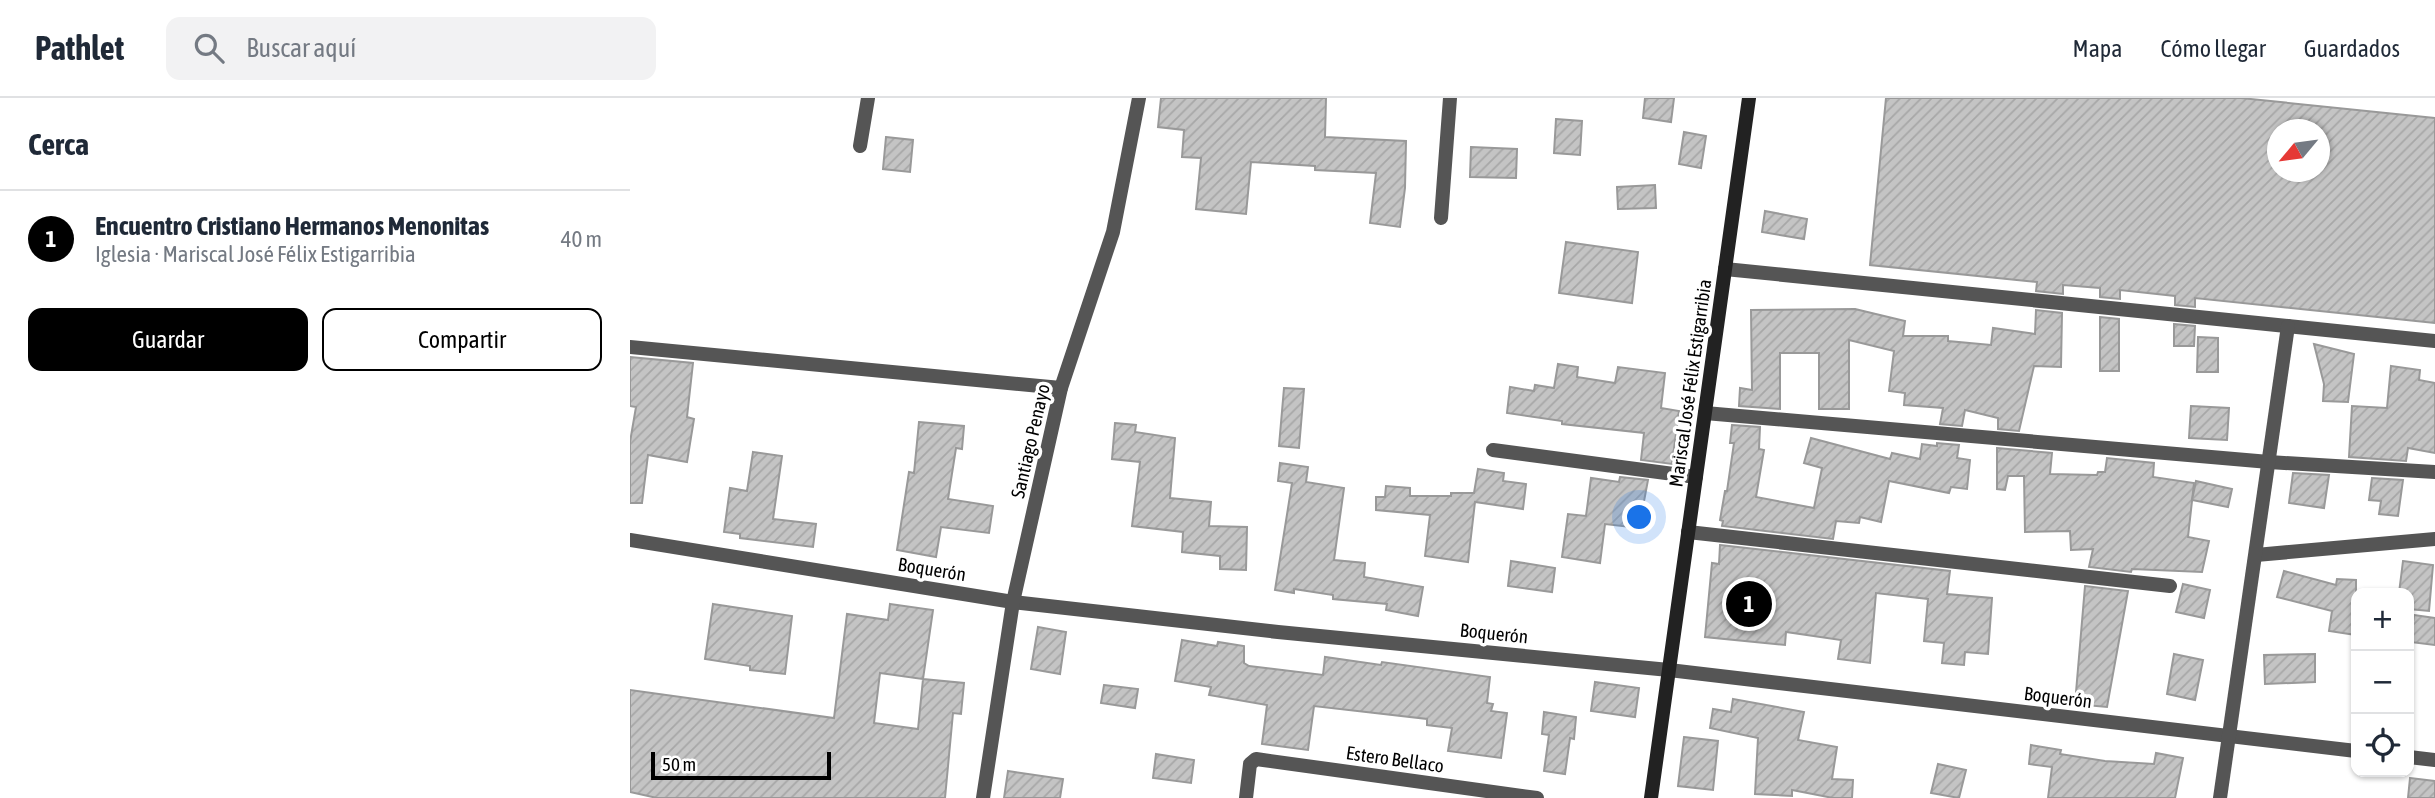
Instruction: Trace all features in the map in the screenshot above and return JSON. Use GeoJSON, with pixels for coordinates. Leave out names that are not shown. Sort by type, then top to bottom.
{"type":"FeatureCollection","features":[{"type":"Feature","properties":{"kind":"street"},"geometry":{"type":"LineString","coordinates":[[860,146],[868,98]]}},
{"type":"Feature","properties":{"kind":"street","name":"Santiago Penayo"},"geometry":{"type":"LineString","coordinates":[[983,798],[1013,602],[1061,388],[1113,232],[1139,98]]}},
{"type":"Feature","properties":{"kind":"street"},"geometry":{"type":"LineString","coordinates":[[1441,218],[1450,98]]}},
{"type":"Feature","properties":{"kind":"street","name":"Mariscal José Félix Estigarribia"},"geometry":{"type":"LineString","coordinates":[[1651,798],[1749,98]]}},
{"type":"Feature","properties":{"kind":"street"},"geometry":{"type":"LineString","coordinates":[[1725,269],[2435,341]]}},
{"type":"Feature","properties":{"kind":"street"},"geometry":{"type":"LineString","coordinates":[[2220,798],[2288,326]]}},
{"type":"Feature","properties":{"kind":"street"},"geometry":{"type":"LineString","coordinates":[[630,347],[1061,388]]}},
{"type":"Feature","properties":{"kind":"street"},"geometry":{"type":"LineString","coordinates":[[1705,413],[2269,462],[2435,472]]}},
{"type":"Feature","properties":{"kind":"street"},"geometry":{"type":"LineString","coordinates":[[1493,450],[1696,477]]}},
{"type":"Feature","properties":{"kind":"street"},"geometry":{"type":"LineString","coordinates":[[1688,532],[2170,586]]}},
{"type":"Feature","properties":{"kind":"street"},"geometry":{"type":"LineString","coordinates":[[2256,555],[2435,538]]}},
{"type":"Feature","properties":{"kind":"street","name":"Boquerón"},"geometry":{"type":"LineString","coordinates":[[630,540],[1013,602],[1278,632],[1669,670],[2351,750]]}},
{"type":"Feature","properties":{"kind":"street"},"geometry":{"type":"LineString","coordinates":[[2414,758],[2435,760]]}},
{"type":"Feature","properties":{"kind":"street","name":"Estero Bellaco"},"geometry":{"type":"LineString","coordinates":[[1246,798],[1250,764],[1256,759],[1537,798]]}},
{"type":"Feature","properties":{"kind":"building"},"geometry":{"type":"Polygon","coordinates":[[[1161,98],[1326,98],[1325,137],[1406,141],[1405,188],[1400,227],[1370,223],[1376,173],[1315,170],[1315,166],[1251,162],[1246,214],[1196,209],[1201,158],[1182,157],[1184,130],[1158,127],[1161,98]]]}},
{"type":"Feature","properties":{"kind":"building"},"geometry":{"type":"Polygon","coordinates":[[[1645,98],[1674,98],[1671,122],[1643,118],[1645,98]]]}},
{"type":"Feature","properties":{"kind":"building"},"geometry":{"type":"Polygon","coordinates":[[[1886,98],[2241,98],[2435,118],[2435,323],[2195,298],[2195,307],[2175,305],[2175,296],[2120,290],[2120,299],[2100,297],[2100,288],[2063,285],[2063,294],[2036,291],[2037,282],[1870,265],[1886,98]]]}},
{"type":"Feature","properties":{"kind":"building"},"geometry":{"type":"Polygon","coordinates":[[[1556,119],[1582,121],[1580,155],[1554,153],[1556,119]]]}},
{"type":"Feature","properties":{"kind":"building"},"geometry":{"type":"Polygon","coordinates":[[[1684,132],[1706,136],[1701,168],[1679,164],[1684,132]]]}},
{"type":"Feature","properties":{"kind":"building"},"geometry":{"type":"Polygon","coordinates":[[[886,137],[913,140],[910,172],[883,169],[886,137]]]}},
{"type":"Feature","properties":{"kind":"building"},"geometry":{"type":"Polygon","coordinates":[[[1471,147],[1517,149],[1516,178],[1470,177],[1471,147]]]}},
{"type":"Feature","properties":{"kind":"building"},"geometry":{"type":"Polygon","coordinates":[[[1655,185],[1656,208],[1618,209],[1617,187],[1655,185]]]}},
{"type":"Feature","properties":{"kind":"building"},"geometry":{"type":"Polygon","coordinates":[[[1765,211],[1807,219],[1804,239],[1762,232],[1765,211]]]}},
{"type":"Feature","properties":{"kind":"building"},"geometry":{"type":"Polygon","coordinates":[[[1566,242],[1638,252],[1632,303],[1559,293],[1566,242]]]}},
{"type":"Feature","properties":{"kind":"building"},"geometry":{"type":"Polygon","coordinates":[[[1855,309],[1905,321],[1903,336],[1948,336],[1948,341],[1991,345],[1993,328],[2035,334],[2036,310],[2062,313],[2061,367],[2034,366],[2019,431],[1998,429],[1998,418],[1965,410],[1962,426],[1940,424],[1943,408],[1904,405],[1905,393],[1889,391],[1894,351],[1849,340],[1849,409],[1819,409],[1819,353],[1780,353],[1780,409],[1739,406],[1740,388],[1752,390],[1751,310],[1855,309]]]}},
{"type":"Feature","properties":{"kind":"building"},"geometry":{"type":"Polygon","coordinates":[[[2100,317],[2119,319],[2119,371],[2100,371],[2100,317]]]}},
{"type":"Feature","properties":{"kind":"building"},"geometry":{"type":"Polygon","coordinates":[[[2174,324],[2195,326],[2194,346],[2174,346],[2174,324]]]}},
{"type":"Feature","properties":{"kind":"building"},"geometry":{"type":"Polygon","coordinates":[[[2198,337],[2218,338],[2218,372],[2197,372],[2198,337]]]}},
{"type":"Feature","properties":{"kind":"building"},"geometry":{"type":"Polygon","coordinates":[[[2314,344],[2354,354],[2348,402],[2323,401],[2324,384],[2314,344]]]}},
{"type":"Feature","properties":{"kind":"building"},"geometry":{"type":"Polygon","coordinates":[[[630,357],[693,363],[687,417],[694,419],[687,462],[648,455],[642,503],[630,503],[630,442],[636,407],[630,406],[630,357]]]}},
{"type":"Feature","properties":{"kind":"building"},"geometry":{"type":"Polygon","coordinates":[[[1558,364],[1578,367],[1577,377],[1615,383],[1618,367],[1665,373],[1661,408],[1679,411],[1672,464],[1641,460],[1644,433],[1562,424],[1562,421],[1507,413],[1510,387],[1534,391],[1535,385],[1554,388],[1558,364]]]}},
{"type":"Feature","properties":{"kind":"building"},"geometry":{"type":"Polygon","coordinates":[[[2391,366],[2420,370],[2419,380],[2435,383],[2435,453],[2408,448],[2406,461],[2349,457],[2352,406],[2387,408],[2391,366]]]}},
{"type":"Feature","properties":{"kind":"building"},"geometry":{"type":"Polygon","coordinates":[[[1284,388],[1304,389],[1299,448],[1279,446],[1284,388]]]}},
{"type":"Feature","properties":{"kind":"building"},"geometry":{"type":"Polygon","coordinates":[[[2191,406],[2229,408],[2227,440],[2189,438],[2191,406]]]}},
{"type":"Feature","properties":{"kind":"building"},"geometry":{"type":"Polygon","coordinates":[[[919,422],[964,426],[962,449],[956,448],[948,499],[993,506],[989,533],[941,527],[936,557],[897,550],[909,472],[914,473],[919,422]]]}},
{"type":"Feature","properties":{"kind":"building"},"geometry":{"type":"Polygon","coordinates":[[[1115,423],[1136,425],[1135,432],[1175,438],[1170,498],[1211,502],[1209,526],[1247,527],[1246,570],[1220,569],[1220,556],[1182,552],[1183,532],[1132,526],[1140,462],[1112,459],[1115,423]]]}},
{"type":"Feature","properties":{"kind":"building"},"geometry":{"type":"Polygon","coordinates":[[[1732,425],[1760,427],[1759,449],[1764,450],[1756,497],[1814,508],[1822,468],[1804,463],[1811,438],[1890,459],[1892,453],[1920,459],[1922,444],[1959,445],[1957,458],[1970,460],[1967,489],[1951,487],[1949,493],[1889,481],[1881,522],[1860,517],[1859,523],[1836,521],[1833,539],[1722,526],[1723,521],[1720,520],[1734,443],[1730,443],[1732,425]]]}},
{"type":"Feature","properties":{"kind":"building"},"geometry":{"type":"Polygon","coordinates":[[[1997,448],[2052,453],[2050,474],[2097,475],[2098,472],[2105,472],[2107,458],[2154,463],[2153,477],[2194,483],[2188,537],[2209,541],[2202,572],[2132,569],[2131,572],[2089,567],[2093,549],[2071,550],[2070,531],[2025,532],[2024,476],[2008,476],[2005,490],[1997,489],[1997,448]]]}},
{"type":"Feature","properties":{"kind":"building"},"geometry":{"type":"Polygon","coordinates":[[[753,452],[782,456],[773,519],[816,524],[813,547],[740,538],[740,534],[724,532],[730,488],[747,491],[753,452]]]}},
{"type":"Feature","properties":{"kind":"building"},"geometry":{"type":"Polygon","coordinates":[[[1280,463],[1308,467],[1306,482],[1344,488],[1334,560],[1365,563],[1364,577],[1423,587],[1418,616],[1386,610],[1387,604],[1333,599],[1333,595],[1294,589],[1294,593],[1275,590],[1292,483],[1278,481],[1280,463]]]}},
{"type":"Feature","properties":{"kind":"building"},"geometry":{"type":"Polygon","coordinates":[[[1478,469],[1504,473],[1503,481],[1526,484],[1523,509],[1475,502],[1468,562],[1425,556],[1430,515],[1376,510],[1376,497],[1385,497],[1386,486],[1410,488],[1410,496],[1474,493],[1478,469]]]}},
{"type":"Feature","properties":{"kind":"building"},"geometry":{"type":"Polygon","coordinates":[[[2293,473],[2329,475],[2324,508],[2289,503],[2293,473]]]}},
{"type":"Feature","properties":{"kind":"building"},"geometry":{"type":"Polygon","coordinates":[[[1620,477],[1648,480],[1639,528],[1605,524],[1600,563],[1562,557],[1568,514],[1586,516],[1591,478],[1619,482],[1620,477]]]}},
{"type":"Feature","properties":{"kind":"building"},"geometry":{"type":"Polygon","coordinates":[[[2372,478],[2403,480],[2398,516],[2379,514],[2381,501],[2369,500],[2372,478]]]}},
{"type":"Feature","properties":{"kind":"building"},"geometry":{"type":"Polygon","coordinates":[[[2196,481],[2232,489],[2228,507],[2192,500],[2196,481]]]}},
{"type":"Feature","properties":{"kind":"building"},"geometry":{"type":"Polygon","coordinates":[[[1720,545],[1950,571],[1947,594],[1992,598],[1988,654],[1965,652],[1964,665],[1942,663],[1944,643],[1924,641],[1928,599],[1876,593],[1870,663],[1838,659],[1841,640],[1786,632],[1785,645],[1705,637],[1712,563],[1719,564],[1720,545]]]}},
{"type":"Feature","properties":{"kind":"building"},"geometry":{"type":"Polygon","coordinates":[[[1511,561],[1555,568],[1552,592],[1508,586],[1511,561]]]}},
{"type":"Feature","properties":{"kind":"building"},"geometry":{"type":"Polygon","coordinates":[[[2403,561],[2433,565],[2429,611],[2414,610],[2414,588],[2400,588],[2403,561]]]}},
{"type":"Feature","properties":{"kind":"building"},"geometry":{"type":"Polygon","coordinates":[[[2284,571],[2336,585],[2337,579],[2356,580],[2356,588],[2351,588],[2351,634],[2329,631],[2332,611],[2277,597],[2284,571]]]}},
{"type":"Feature","properties":{"kind":"building"},"geometry":{"type":"Polygon","coordinates":[[[2183,584],[2210,590],[2204,618],[2176,612],[2183,584]]]}},
{"type":"Feature","properties":{"kind":"building"},"geometry":{"type":"Polygon","coordinates":[[[2085,586],[2128,591],[2107,707],[2075,704],[2085,586]]]}},
{"type":"Feature","properties":{"kind":"building"},"geometry":{"type":"Polygon","coordinates":[[[713,604],[792,616],[785,674],[750,670],[750,666],[705,659],[713,604]]]}},
{"type":"Feature","properties":{"kind":"building"},"geometry":{"type":"Polygon","coordinates":[[[890,604],[933,610],[923,679],[964,683],[961,714],[953,713],[945,798],[657,798],[630,792],[630,690],[834,718],[847,614],[888,620],[890,604]],[[880,673],[874,723],[918,729],[923,679],[880,673]]]}},
{"type":"Feature","properties":{"kind":"building"},"geometry":{"type":"Polygon","coordinates":[[[2414,615],[2435,618],[2435,645],[2414,642],[2414,615]]]}},
{"type":"Feature","properties":{"kind":"building"},"geometry":{"type":"Polygon","coordinates":[[[1038,627],[1066,632],[1060,674],[1031,669],[1038,627]]]}},
{"type":"Feature","properties":{"kind":"building"},"geometry":{"type":"Polygon","coordinates":[[[1182,640],[1217,646],[1218,642],[1244,646],[1244,663],[1249,666],[1323,675],[1325,657],[1490,677],[1487,703],[1493,704],[1491,711],[1507,713],[1501,758],[1448,751],[1452,728],[1427,725],[1427,719],[1314,706],[1308,750],[1262,744],[1267,705],[1209,695],[1211,687],[1175,681],[1182,640]]]}},
{"type":"Feature","properties":{"kind":"building"},"geometry":{"type":"Polygon","coordinates":[[[2174,654],[2203,660],[2195,700],[2167,694],[2174,654]]]}},
{"type":"Feature","properties":{"kind":"building"},"geometry":{"type":"Polygon","coordinates":[[[2315,654],[2315,682],[2265,684],[2264,655],[2315,654]]]}},
{"type":"Feature","properties":{"kind":"building"},"geometry":{"type":"Polygon","coordinates":[[[1595,682],[1639,688],[1635,717],[1591,711],[1595,682]]]}},
{"type":"Feature","properties":{"kind":"building"},"geometry":{"type":"Polygon","coordinates":[[[1104,685],[1138,689],[1135,708],[1101,703],[1104,685]]]}},
{"type":"Feature","properties":{"kind":"building"},"geometry":{"type":"Polygon","coordinates":[[[1733,699],[1804,712],[1798,740],[1837,747],[1832,779],[1853,780],[1852,798],[1833,798],[1792,790],[1792,796],[1755,794],[1758,738],[1710,728],[1713,709],[1731,712],[1733,699]]]}},
{"type":"Feature","properties":{"kind":"building"},"geometry":{"type":"Polygon","coordinates":[[[1544,712],[1576,717],[1574,739],[1570,738],[1565,774],[1544,771],[1549,735],[1542,734],[1544,712]]]}},
{"type":"Feature","properties":{"kind":"building"},"geometry":{"type":"Polygon","coordinates":[[[1684,737],[1718,741],[1713,790],[1678,786],[1684,737]]]}},
{"type":"Feature","properties":{"kind":"building"},"geometry":{"type":"Polygon","coordinates":[[[2031,745],[2061,750],[2060,754],[2105,761],[2154,764],[2156,753],[2183,758],[2175,798],[2048,798],[2052,767],[2029,764],[2031,745]]]}},
{"type":"Feature","properties":{"kind":"building"},"geometry":{"type":"Polygon","coordinates":[[[1156,754],[1194,760],[1191,783],[1153,778],[1156,754]]]}},
{"type":"Feature","properties":{"kind":"building"},"geometry":{"type":"Polygon","coordinates":[[[1938,764],[1966,770],[1959,798],[1931,793],[1938,764]]]}},
{"type":"Feature","properties":{"kind":"building"},"geometry":{"type":"Polygon","coordinates":[[[1008,771],[1063,779],[1060,798],[1004,798],[1008,771]]]}},
{"type":"Feature","properties":{"kind":"building"},"geometry":{"type":"Polygon","coordinates":[[[2410,778],[2435,781],[2435,798],[2408,798],[2410,778]]]}},
{"type":"Feature","properties":{"kind":"place","name":"Encuentro Cristiano Hermanos Menonitas"},"geometry":{"type":"Point","coordinates":[1749,604]}}]}
